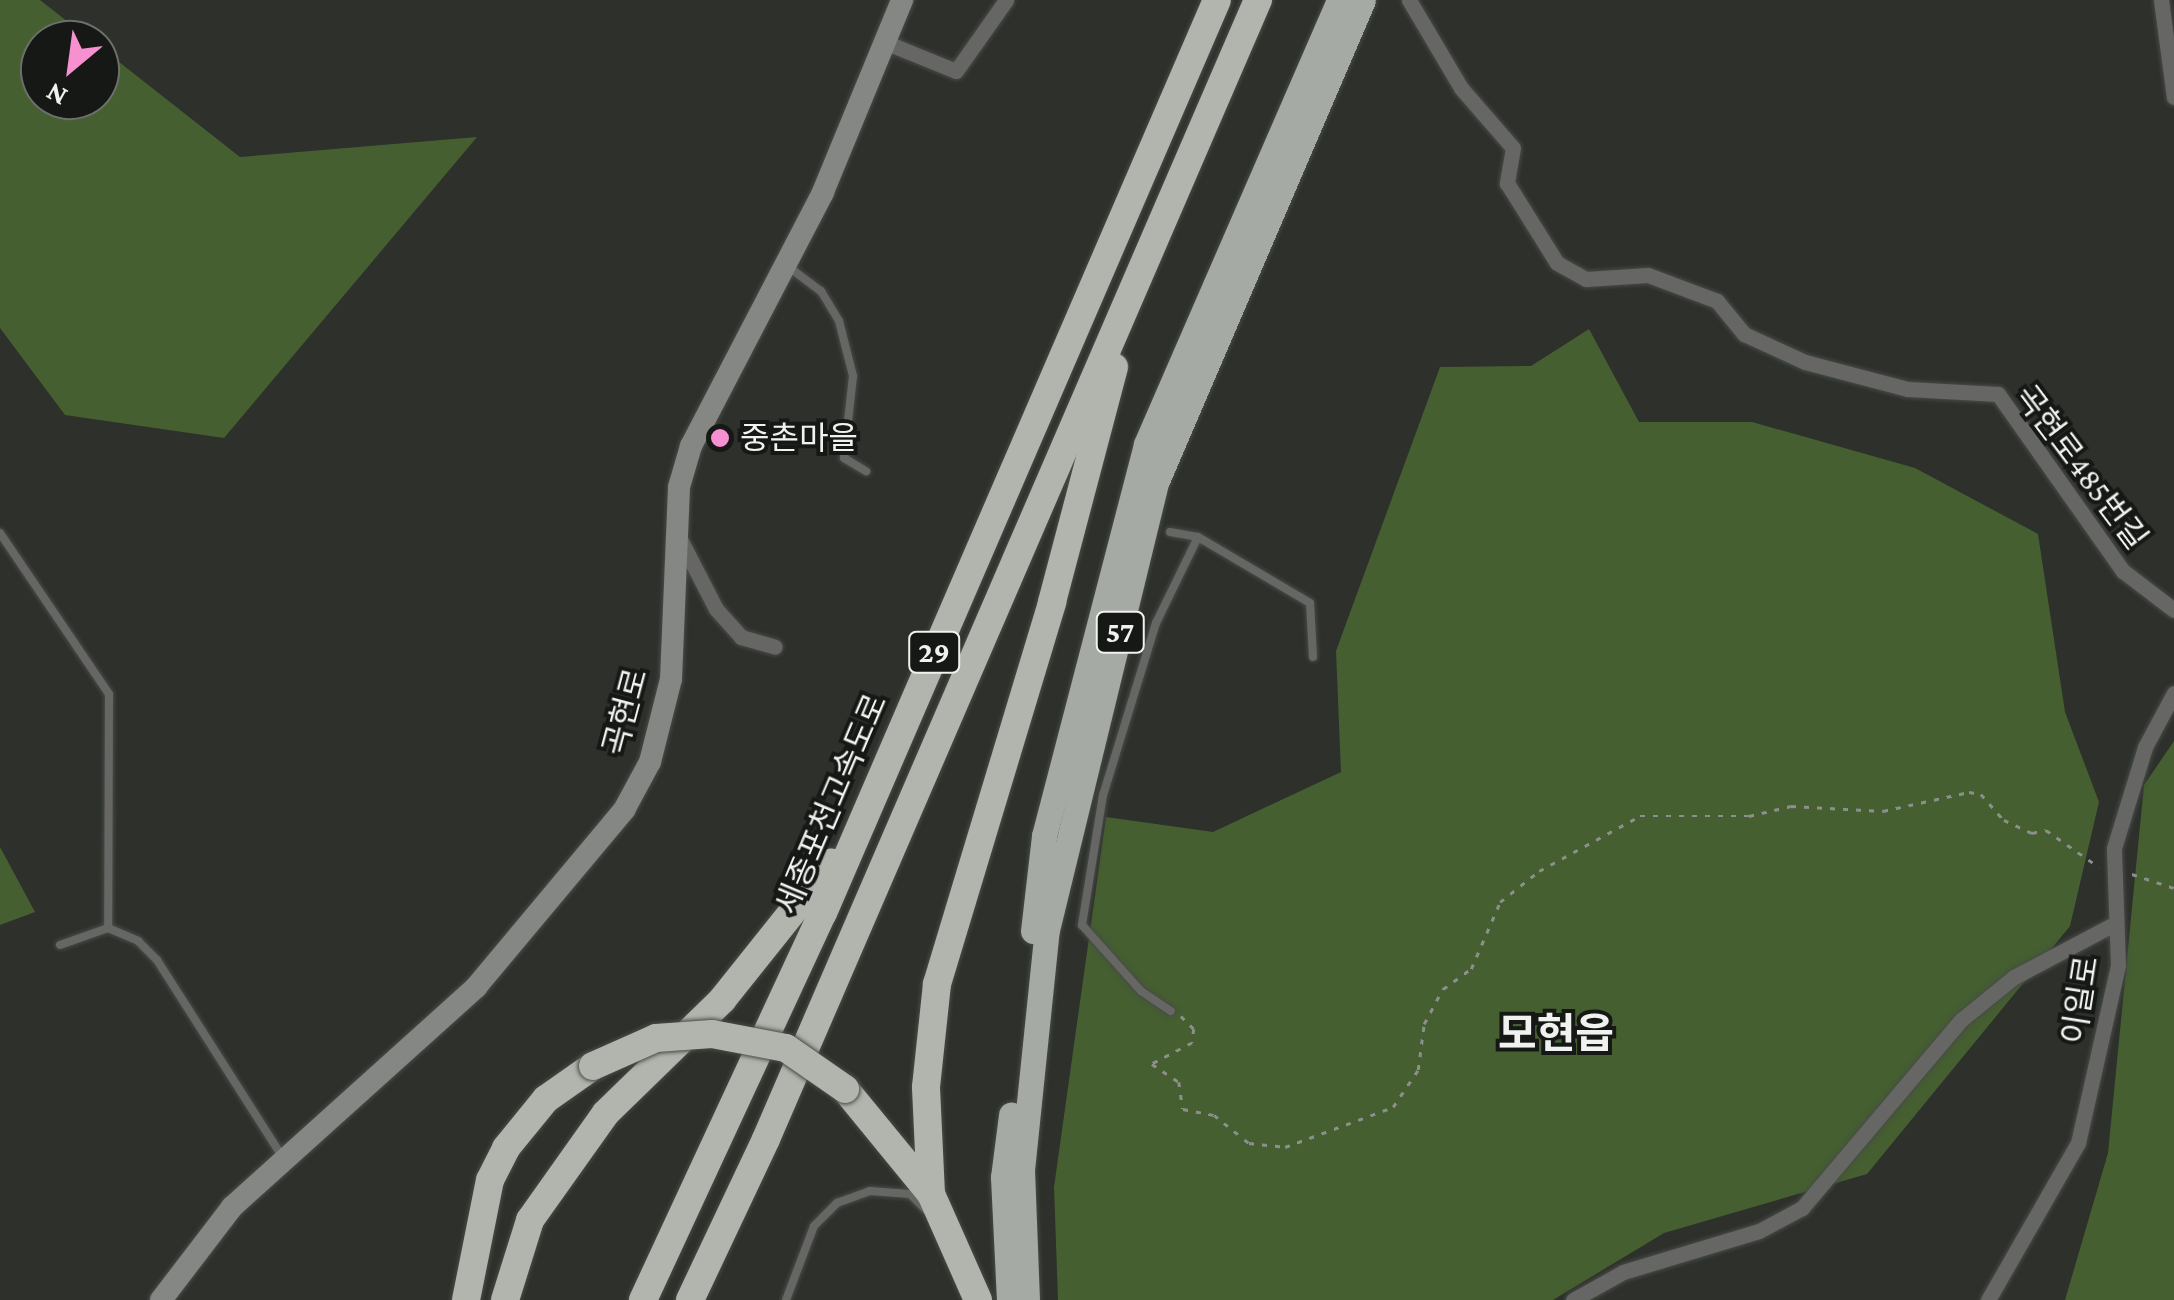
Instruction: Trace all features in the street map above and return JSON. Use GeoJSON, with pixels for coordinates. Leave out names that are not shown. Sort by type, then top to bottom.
{"type":"FeatureCollection","features":[{"type":"Feature","properties":{"kind":"highway","name":"세종포천고속도로"},"geometry":{"type":"LineString","coordinates":[[644,1300],[896,742],[1217,0]]}},
{"type":"Feature","properties":{"kind":"highway","name":"29"},"geometry":{"type":"LineString","coordinates":[[690,1300],[1258,0]]}},
{"type":"Feature","properties":{"kind":"highway","name":"57"},"geometry":{"type":"LineString","coordinates":[[1009,1300],[1003,1177],[1044,836],[1146,444],[1339,0]]}},
{"type":"Feature","properties":{"kind":"highway","name":"57"},"geometry":{"type":"LineString","coordinates":[[1027,1300],[1022,1170],[1048,930],[1156,483],[1363,0]]}},
{"type":"Feature","properties":{"kind":"highway"},"geometry":{"type":"LineString","coordinates":[[931,1194],[926,1087],[937,984],[1052,602],[1138,279]]}},
{"type":"Feature","properties":{"kind":"highway"},"geometry":{"type":"LineString","coordinates":[[505,1300],[530,1220],[606,1113],[781,933],[830,866],[896,742]]}},
{"type":"Feature","properties":{"kind":"highway"},"geometry":{"type":"LineString","coordinates":[[466,1300],[490,1180],[506,1148],[546,1099],[593,1066],[656,1038],[712,1034],[786,1048],[845,1089],[931,1194],[974,1294]]}},
{"type":"Feature","properties":{"kind":"main road","name":"곡현로"},"geometry":{"type":"LineString","coordinates":[[161,1300],[201,1239],[283,1158],[476,987],[624,810],[650,762],[671,679],[675,528],[692,446],[786,266],[887,44],[902,0]]}},
{"type":"Feature","properties":{"kind":"street"},"geometry":{"type":"LineString","coordinates":[[887,44],[956,71],[1006,0]]}},
{"type":"Feature","properties":{"kind":"street","name":"곡현로485번길"},"geometry":{"type":"LineString","coordinates":[[1408,0],[1461,88],[1513,148],[1507,183],[1557,263],[1586,279],[1648,275],[1717,301],[1744,334],[1805,362],[1908,389],[1998,394],[2122,571],[2174,610]]}},
{"type":"Feature","properties":{"kind":"street"},"geometry":{"type":"LineString","coordinates":[[2161,0],[2174,96]]}},
{"type":"Feature","properties":{"kind":"street"},"geometry":{"type":"LineString","coordinates":[[675,528],[716,609],[742,637],[775,647]]}},
{"type":"Feature","properties":{"kind":"street","name":"이일로"},"geometry":{"type":"LineString","coordinates":[[1988,1300],[2078,1144],[2113,1004],[2112,871],[2125,800],[2174,693]]}},
{"type":"Feature","properties":{"kind":"street"},"geometry":{"type":"LineString","coordinates":[[1573,1300],[1623,1272],[1759,1231],[1802,1208],[1961,1020],[2014,976],[2114,924]]}},
{"type":"Feature","properties":{"kind":"lane"},"geometry":{"type":"LineString","coordinates":[[786,266],[821,291],[839,322],[854,376],[844,458],[866,470]]}},
{"type":"Feature","properties":{"kind":"lane"},"geometry":{"type":"LineString","coordinates":[[1170,532],[1198,537],[1310,603],[1313,657]]}},
{"type":"Feature","properties":{"kind":"lane"},"geometry":{"type":"LineString","coordinates":[[0,533],[109,694],[108,928]]}},
{"type":"Feature","properties":{"kind":"lane"},"geometry":{"type":"LineString","coordinates":[[1171,1011],[1142,991],[1082,925],[1103,795],[1156,624],[1198,537]]}},
{"type":"Feature","properties":{"kind":"lane"},"geometry":{"type":"LineString","coordinates":[[60,945],[108,928],[138,941],[157,960],[283,1158]]}},
{"type":"Feature","properties":{"kind":"lane"},"geometry":{"type":"LineString","coordinates":[[786,1300],[814,1226],[836,1203],[870,1191],[910,1194],[945,1229]]}},
{"type":"Feature","properties":{"kind":"path"},"geometry":{"type":"LineString","coordinates":[[1171,1011],[1194,1030],[1192,1043],[1152,1064],[1179,1082],[1183,1109],[1214,1115],[1250,1142],[1286,1147],[1394,1107],[1418,1070],[1424,1024],[1444,989],[1471,970],[1500,902],[1539,871],[1640,816],[1718,818],[1791,806],[1883,812],[1969,792],[1981,794],[2004,820],[2032,832],[2046,830],[2069,851],[2112,871],[2174,888]]}},
{"type":"Feature","properties":{"kind":"green space"},"geometry":{"type":"Polygon","coordinates":[[[0,0],[40,0],[66,20],[20,20],[20,120],[120,120],[120,63],[240,157],[477,137],[224,438],[65,415],[0,328],[0,0]]]}},
{"type":"Feature","properties":{"kind":"green space"},"geometry":{"type":"Polygon","coordinates":[[[1589,329],[1639,422],[1752,422],[1915,468],[2038,534],[2065,712],[2099,802],[2070,926],[1867,1174],[1664,1233],[1553,1300],[1058,1300],[1054,1187],[1106,817],[1213,832],[1341,772],[1336,651],[1440,367],[1531,366],[1589,329]]]}},
{"type":"Feature","properties":{"kind":"green space"},"geometry":{"type":"Polygon","coordinates":[[[2174,741],[2174,1300],[2065,1300],[2108,1153],[2144,785],[2174,741]]]}},
{"type":"Feature","properties":{"kind":"green space"},"geometry":{"type":"Polygon","coordinates":[[[0,847],[35,912],[0,925],[0,847]]]}},
{"type":"Feature","properties":{"kind":"place","name":"중촌마을"},"geometry":{"type":"Point","coordinates":[720,438]}},
{"type":"Feature","properties":{"kind":"district","name":"모현읍"},"geometry":{"type":"Point","coordinates":[1556,1034]}}]}
